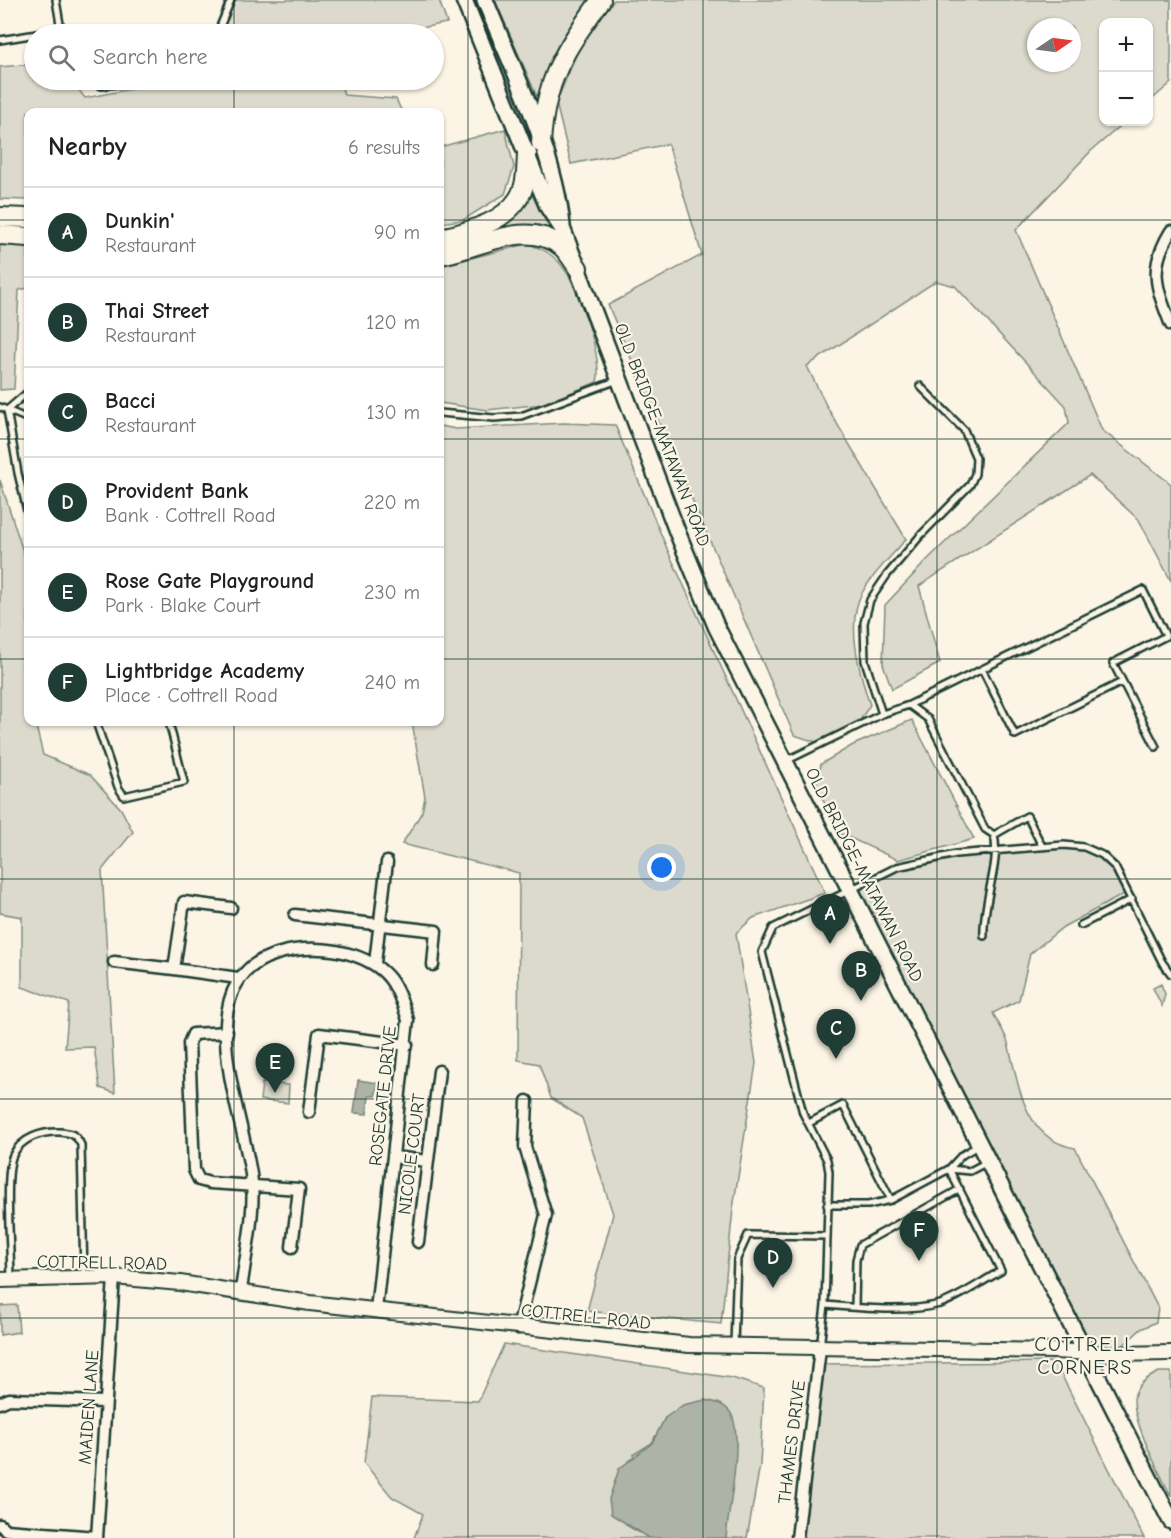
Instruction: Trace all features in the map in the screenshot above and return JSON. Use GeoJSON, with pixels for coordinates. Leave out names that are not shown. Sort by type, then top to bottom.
{"type":"FeatureCollection","features":[{"type":"Feature","properties":{"kind":"highway"},"geometry":{"type":"LineString","coordinates":[[444,237],[474,229],[512,206],[525,181],[550,86],[561,57],[601,0]]}},
{"type":"Feature","properties":{"kind":"highway"},"geometry":{"type":"LineString","coordinates":[[0,217],[24,218]]}},
{"type":"Feature","properties":{"kind":"highway"},"geometry":{"type":"LineString","coordinates":[[0,235],[24,237]]}},
{"type":"Feature","properties":{"kind":"highway"},"geometry":{"type":"LineString","coordinates":[[444,254],[505,237],[532,235],[563,248],[578,268]]}},
{"type":"Feature","properties":{"kind":"main road","name":"OLD BRIDGE-MATAWAN ROAD"},"geometry":{"type":"LineString","coordinates":[[464,0],[559,202],[562,228],[619,380],[713,617],[784,762],[1171,1521]]}},
{"type":"Feature","properties":{"kind":"main road","name":"OLD BRIDGE-MATAWAN ROAD"},"geometry":{"type":"LineString","coordinates":[[485,0],[534,149]]}},
{"type":"Feature","properties":{"kind":"street"},"geometry":{"type":"LineString","coordinates":[[1171,231],[1159,250],[1156,286],[1171,325]]}},
{"type":"Feature","properties":{"kind":"street"},"geometry":{"type":"LineString","coordinates":[[241,1291],[252,1184],[231,1084],[227,1032],[229,996],[238,978],[252,964],[267,956],[297,948],[349,954],[375,963],[387,862]]}},
{"type":"Feature","properties":{"kind":"street"},"geometry":{"type":"LineString","coordinates":[[174,969],[184,902],[231,908]]}},
{"type":"Feature","properties":{"kind":"street"},"geometry":{"type":"LineString","coordinates":[[295,915],[436,931],[433,965]]}},
{"type":"Feature","properties":{"kind":"street"},"geometry":{"type":"LineString","coordinates":[[114,962],[238,978]]}},
{"type":"Feature","properties":{"kind":"street","name":"ROSEGATE DRIVE"},"geometry":{"type":"LineString","coordinates":[[375,963],[389,976],[401,998],[408,1020],[376,1310]]}},
{"type":"Feature","properties":{"kind":"street"},"geometry":{"type":"LineString","coordinates":[[227,1032],[200,1032],[193,1035],[189,1043],[194,1170],[200,1180],[210,1183],[299,1188],[292,1247]]}},
{"type":"Feature","properties":{"kind":"street"},"geometry":{"type":"LineString","coordinates":[[309,1112],[319,1034],[407,1045]]}},
{"type":"Feature","properties":{"kind":"street","name":"NICOLE COURT"},"geometry":{"type":"LineString","coordinates":[[418,1242],[439,1071]]}},
{"type":"Feature","properties":{"kind":"street"},"geometry":{"type":"LineString","coordinates":[[518,1328],[546,1215],[525,1147],[527,1101]]}},
{"type":"Feature","properties":{"kind":"street"},"geometry":{"type":"LineString","coordinates":[[394,1156],[427,1161]]}},
{"type":"Feature","properties":{"kind":"street","name":"COTTRELL ROAD"},"geometry":{"type":"LineString","coordinates":[[5,1280],[114,1277],[241,1291],[310,1303],[518,1328],[734,1348],[1171,1353]]}},
{"type":"Feature","properties":{"kind":"street","name":"MAIDEN LANE"},"geometry":{"type":"LineString","coordinates":[[97,1537],[114,1277]]}},
{"type":"Feature","properties":{"kind":"street","name":"THAMES DRIVE"},"geometry":{"type":"LineString","coordinates":[[797,1538],[820,1349]]}},
{"type":"Feature","properties":{"kind":"street"},"geometry":{"type":"LineString","coordinates":[[0,1403],[9,1399],[105,1402]]}},
{"type":"Feature","properties":{"kind":"street"},"geometry":{"type":"LineString","coordinates":[[0,1525],[6,1530],[97,1537]]}},
{"type":"Feature","properties":{"kind":"lane"},"geometry":{"type":"LineString","coordinates":[[56,0],[60,24]]}},
{"type":"Feature","properties":{"kind":"lane"},"geometry":{"type":"LineString","coordinates":[[220,24],[231,0]]}},
{"type":"Feature","properties":{"kind":"lane"},"geometry":{"type":"LineString","coordinates":[[0,40],[24,37]]}},
{"type":"Feature","properties":{"kind":"lane"},"geometry":{"type":"LineString","coordinates":[[444,413],[494,418],[521,416],[619,380]]}},
{"type":"Feature","properties":{"kind":"lane"},"geometry":{"type":"LineString","coordinates":[[882,714],[867,673],[864,652],[864,623],[870,600],[887,575],[970,485],[975,474],[976,458],[963,430],[920,386]]}},
{"type":"Feature","properties":{"kind":"lane"},"geometry":{"type":"LineString","coordinates":[[7,410],[24,395]]}},
{"type":"Feature","properties":{"kind":"lane"},"geometry":{"type":"LineString","coordinates":[[0,407],[24,417]]}},
{"type":"Feature","properties":{"kind":"lane"},"geometry":{"type":"LineString","coordinates":[[7,410],[24,498]]}},
{"type":"Feature","properties":{"kind":"lane"},"geometry":{"type":"LineString","coordinates":[[784,762],[882,714],[909,705],[983,671],[1143,590],[1166,636],[1113,663],[1156,747]]}},
{"type":"Feature","properties":{"kind":"lane"},"geometry":{"type":"LineString","coordinates":[[983,671],[1015,735],[1122,682]]}},
{"type":"Feature","properties":{"kind":"lane"},"geometry":{"type":"LineString","coordinates":[[909,705],[928,719],[985,829],[994,835],[997,849],[988,888],[984,936]]}},
{"type":"Feature","properties":{"kind":"lane"},"geometry":{"type":"LineString","coordinates":[[97,726],[118,787],[124,796],[184,782],[170,726]]}},
{"type":"Feature","properties":{"kind":"lane"},"geometry":{"type":"LineString","coordinates":[[994,835],[1027,816],[1042,846]]}},
{"type":"Feature","properties":{"kind":"lane"},"geometry":{"type":"LineString","coordinates":[[820,1349],[825,1305],[827,1160],[802,1113],[762,952],[773,928],[897,867],[956,854],[997,849],[1042,846],[1084,847],[1102,855],[1115,867],[1162,962],[1171,974]]}},
{"type":"Feature","properties":{"kind":"lane"},"geometry":{"type":"LineString","coordinates":[[1081,924],[1132,899]]}},
{"type":"Feature","properties":{"kind":"lane"},"geometry":{"type":"LineString","coordinates":[[809,1123],[843,1105],[891,1200]]}},
{"type":"Feature","properties":{"kind":"lane"},"geometry":{"type":"LineString","coordinates":[[5,1280],[9,1167],[19,1146],[32,1136],[51,1131],[72,1133],[78,1137],[81,1145],[84,1278]]}},
{"type":"Feature","properties":{"kind":"lane"},"geometry":{"type":"LineString","coordinates":[[827,1205],[868,1205],[891,1200],[950,1169],[962,1155],[979,1145]]}},
{"type":"Feature","properties":{"kind":"lane"},"geometry":{"type":"LineString","coordinates":[[950,1169],[970,1171],[987,1162]]}},
{"type":"Feature","properties":{"kind":"lane"},"geometry":{"type":"LineString","coordinates":[[825,1305],[930,1306],[943,1303],[1001,1271],[950,1169]]}},
{"type":"Feature","properties":{"kind":"lane"},"geometry":{"type":"LineString","coordinates":[[855,1307],[856,1260],[860,1245],[960,1189]]}},
{"type":"Feature","properties":{"kind":"lane"},"geometry":{"type":"LineString","coordinates":[[734,1348],[737,1258],[748,1235],[825,1236]]}},
{"type":"Feature","properties":{"kind":"shaded area"},"geometry":{"type":"Polygon","coordinates":[[[236,0],[439,0],[447,23],[442,24],[224,24],[236,0]]]}},
{"type":"Feature","properties":{"kind":"shaded area"},"geometry":{"type":"Polygon","coordinates":[[[495,0],[594,0],[538,99],[495,0]]]}},
{"type":"Feature","properties":{"kind":"shaded area"},"geometry":{"type":"Polygon","coordinates":[[[614,0],[1171,0],[1171,83],[1153,99],[1153,18],[1099,18],[1099,126],[1120,126],[1091,151],[1016,230],[1102,430],[1171,484],[1171,581],[1139,520],[1090,475],[919,586],[940,663],[892,689],[883,664],[885,605],[929,558],[1069,423],[1066,406],[955,286],[936,281],[807,366],[827,407],[906,539],[872,579],[857,605],[854,634],[862,679],[870,705],[857,725],[819,743],[794,735],[608,305],[702,255],[668,144],[571,164],[556,103],[581,43],[614,0]]]}},
{"type":"Feature","properties":{"kind":"shaded area"},"geometry":{"type":"Polygon","coordinates":[[[24,65],[24,90],[79,90],[85,98],[126,90],[343,90],[344,95],[396,99],[400,108],[24,108],[24,200],[0,199],[0,67],[24,65]]]}},
{"type":"Feature","properties":{"kind":"shaded area"},"geometry":{"type":"Polygon","coordinates":[[[505,129],[514,167],[505,194],[463,220],[444,222],[444,146],[505,129]]]}},
{"type":"Feature","properties":{"kind":"shaded area"},"geometry":{"type":"Polygon","coordinates":[[[531,193],[552,234],[500,230],[498,224],[531,193]]]}},
{"type":"Feature","properties":{"kind":"shaded area"},"geometry":{"type":"Polygon","coordinates":[[[0,243],[24,244],[24,289],[19,290],[14,389],[0,390],[0,243]]]}},
{"type":"Feature","properties":{"kind":"shaded area"},"geometry":{"type":"Polygon","coordinates":[[[527,244],[553,256],[571,279],[583,308],[593,342],[598,372],[597,382],[544,404],[487,410],[444,404],[444,265],[527,244]]]}},
{"type":"Feature","properties":{"kind":"shaded area"},"geometry":{"type":"Polygon","coordinates":[[[564,423],[615,425],[668,551],[825,893],[753,918],[736,933],[756,1063],[733,1209],[721,1324],[587,1311],[613,1214],[582,1118],[551,1098],[539,1064],[518,1060],[519,873],[402,844],[422,812],[425,797],[413,726],[444,726],[444,427],[456,429],[564,423]]]}},
{"type":"Feature","properties":{"kind":"shaded area"},"geometry":{"type":"Polygon","coordinates":[[[0,480],[24,555],[24,664],[22,665],[24,726],[36,726],[43,755],[90,775],[121,809],[133,832],[102,870],[115,1093],[100,1088],[94,1047],[65,1048],[69,1003],[22,987],[22,917],[0,913],[0,480]]]}},
{"type":"Feature","properties":{"kind":"shaded area"},"geometry":{"type":"Polygon","coordinates":[[[912,720],[974,839],[898,860],[839,833],[816,785],[821,764],[853,745],[912,720]]]}},
{"type":"Feature","properties":{"kind":"shaded area"},"geometry":{"type":"Polygon","coordinates":[[[1084,847],[1110,865],[1128,892],[1063,927],[1030,954],[1019,1000],[993,1013],[1008,1043],[1016,1079],[1027,1110],[1045,1134],[1058,1143],[1075,1148],[1158,1308],[1156,1322],[1141,1329],[1114,1354],[1086,1353],[851,891],[897,867],[997,849],[1084,847]]]}},
{"type":"Feature","properties":{"kind":"shaded area"},"geometry":{"type":"Polygon","coordinates":[[[1161,984],[1165,994],[1162,1006],[1153,988],[1161,984]]]}},
{"type":"Feature","properties":{"kind":"shaded area"},"geometry":{"type":"Polygon","coordinates":[[[358,1080],[379,1083],[375,1096],[369,1096],[367,1114],[354,1113],[358,1080]]]}},
{"type":"Feature","properties":{"kind":"shaded area"},"geometry":{"type":"Polygon","coordinates":[[[262,1083],[289,1085],[288,1103],[260,1100],[262,1083]]]}},
{"type":"Feature","properties":{"kind":"shaded area"},"geometry":{"type":"Polygon","coordinates":[[[17,1305],[19,1332],[0,1335],[0,1306],[17,1305]]]}},
{"type":"Feature","properties":{"kind":"shaded area"},"geometry":{"type":"Polygon","coordinates":[[[504,1344],[732,1378],[764,1388],[760,1465],[747,1538],[726,1538],[729,1500],[665,1418],[652,1443],[634,1454],[626,1525],[649,1538],[414,1538],[423,1514],[392,1497],[364,1463],[372,1397],[478,1401],[504,1344]]]}},
{"type":"Feature","properties":{"kind":"shaded area"},"geometry":{"type":"Polygon","coordinates":[[[1055,1362],[1144,1538],[792,1538],[812,1364],[1055,1362]]]}},
{"type":"Feature","properties":{"kind":"shaded area"},"geometry":{"type":"Polygon","coordinates":[[[1159,1372],[1171,1372],[1171,1496],[1141,1430],[1134,1403],[1139,1386],[1159,1372]]]}},
{"type":"Feature","properties":{"kind":"shaded area"},"geometry":{"type":"Polygon","coordinates":[[[705,1400],[725,1407],[730,1412],[734,1423],[736,1454],[726,1538],[649,1538],[611,1514],[609,1499],[619,1469],[652,1443],[665,1418],[683,1405],[705,1400]]]}},
{"type":"Feature","properties":{"kind":"place","name":"Dunkin'"},"geometry":{"type":"Point","coordinates":[830,944]}},
{"type":"Feature","properties":{"kind":"place","name":"Thai Street"},"geometry":{"type":"Point","coordinates":[861,1001]}},
{"type":"Feature","properties":{"kind":"place","name":"Bacci"},"geometry":{"type":"Point","coordinates":[836,1059]}},
{"type":"Feature","properties":{"kind":"place","name":"Rose Gate Playground"},"geometry":{"type":"Point","coordinates":[275,1093]}},
{"type":"Feature","properties":{"kind":"place","name":"Lightbridge Academy"},"geometry":{"type":"Point","coordinates":[919,1261]}},
{"type":"Feature","properties":{"kind":"place","name":"Provident Bank"},"geometry":{"type":"Point","coordinates":[773,1288]}},
{"type":"Feature","properties":{"kind":"district","name":"COTTRELL CORNERS"},"geometry":{"type":"Point","coordinates":[1085,1356]}}]}
